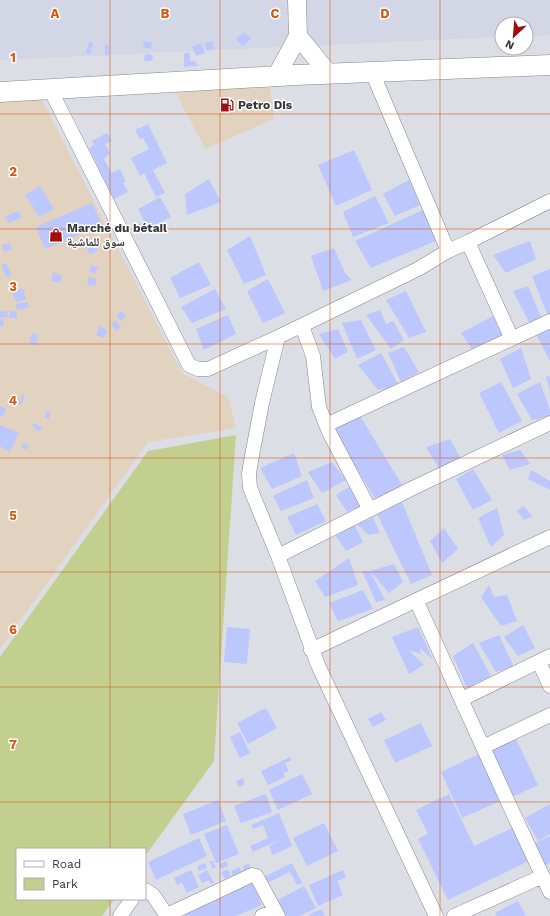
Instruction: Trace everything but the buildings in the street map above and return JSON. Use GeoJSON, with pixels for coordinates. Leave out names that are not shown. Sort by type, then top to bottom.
{"type":"FeatureCollection","features":[{"type":"Feature","properties":{"kind":"main road"},"geometry":{"type":"LineString","coordinates":[[0,92],[276,76],[550,65]]}},
{"type":"Feature","properties":{"kind":"street"},"geometry":{"type":"LineString","coordinates":[[276,76],[298,36],[297,0]]}},
{"type":"Feature","properties":{"kind":"street"},"geometry":{"type":"LineString","coordinates":[[298,36],[329,74]]}},
{"type":"Feature","properties":{"kind":"street"},"geometry":{"type":"LineString","coordinates":[[372,72],[448,251]]}},
{"type":"Feature","properties":{"kind":"street"},"geometry":{"type":"LineString","coordinates":[[50,89],[189,365],[198,370],[208,369],[302,326],[418,269],[448,251],[550,201]]}},
{"type":"Feature","properties":{"kind":"street"},"geometry":{"type":"LineString","coordinates":[[468,242],[512,339]]}},
{"type":"Feature","properties":{"kind":"street"},"geometry":{"type":"LineString","coordinates":[[326,425],[550,321]]}},
{"type":"Feature","properties":{"kind":"street"},"geometry":{"type":"LineString","coordinates":[[302,326],[313,356],[319,407],[326,425],[370,510]]}},
{"type":"Feature","properties":{"kind":"street"},"geometry":{"type":"LineString","coordinates":[[278,337],[262,403],[249,474],[250,488],[278,556],[311,650],[436,916]]}},
{"type":"Feature","properties":{"kind":"street"},"geometry":{"type":"LineString","coordinates":[[278,556],[550,423]]}},
{"type":"Feature","properties":{"kind":"street"},"geometry":{"type":"LineString","coordinates":[[311,650],[550,537]]}},
{"type":"Feature","properties":{"kind":"street"},"geometry":{"type":"LineString","coordinates":[[416,600],[550,892]]}},
{"type":"Feature","properties":{"kind":"street"},"geometry":{"type":"LineString","coordinates":[[462,699],[544,659],[550,686]]}},
{"type":"Feature","properties":{"kind":"street"},"geometry":{"type":"LineString","coordinates":[[483,747],[550,715]]}},
{"type":"Feature","properties":{"kind":"street"},"geometry":{"type":"LineString","coordinates":[[146,891],[153,895],[167,916],[252,875],[256,876],[258,879],[276,913],[262,916]]}},
{"type":"Feature","properties":{"kind":"street"},"geometry":{"type":"LineString","coordinates":[[454,916],[543,876]]}},
{"type":"Feature","properties":{"kind":"street"},"geometry":{"type":"LineString","coordinates":[[120,916],[131,900]]}},
{"type":"Feature","properties":{"kind":"shaded area"},"geometry":{"type":"Polygon","coordinates":[[[0,0],[550,0],[550,35],[534,36],[534,16],[494,16],[494,37],[0,60],[0,0]]]}},
{"type":"Feature","properties":{"kind":"shaded area","name":"Petro Dis"},"geometry":{"type":"Polygon","coordinates":[[[270,87],[274,119],[205,149],[175,91],[270,87]]]}},
{"type":"Feature","properties":{"kind":"shaded area","name":"Marché du bétail سوق للماشية"},"geometry":{"type":"Polygon","coordinates":[[[40,96],[182,373],[228,397],[236,428],[148,442],[0,649],[0,97],[40,96]]]}},
{"type":"Feature","properties":{"kind":"green space"},"geometry":{"type":"Polygon","coordinates":[[[236,435],[214,761],[146,855],[146,848],[16,848],[16,900],[113,900],[102,916],[0,916],[0,657],[148,451],[236,435]]]}},
{"type":"Feature","properties":{"kind":"place","name":"Petro Dis"},"geometry":{"type":"Point","coordinates":[227,105]}},
{"type":"Feature","properties":{"kind":"place","name":"Marché du bétail سوق للماشية"},"geometry":{"type":"Point","coordinates":[56,235]}}]}
